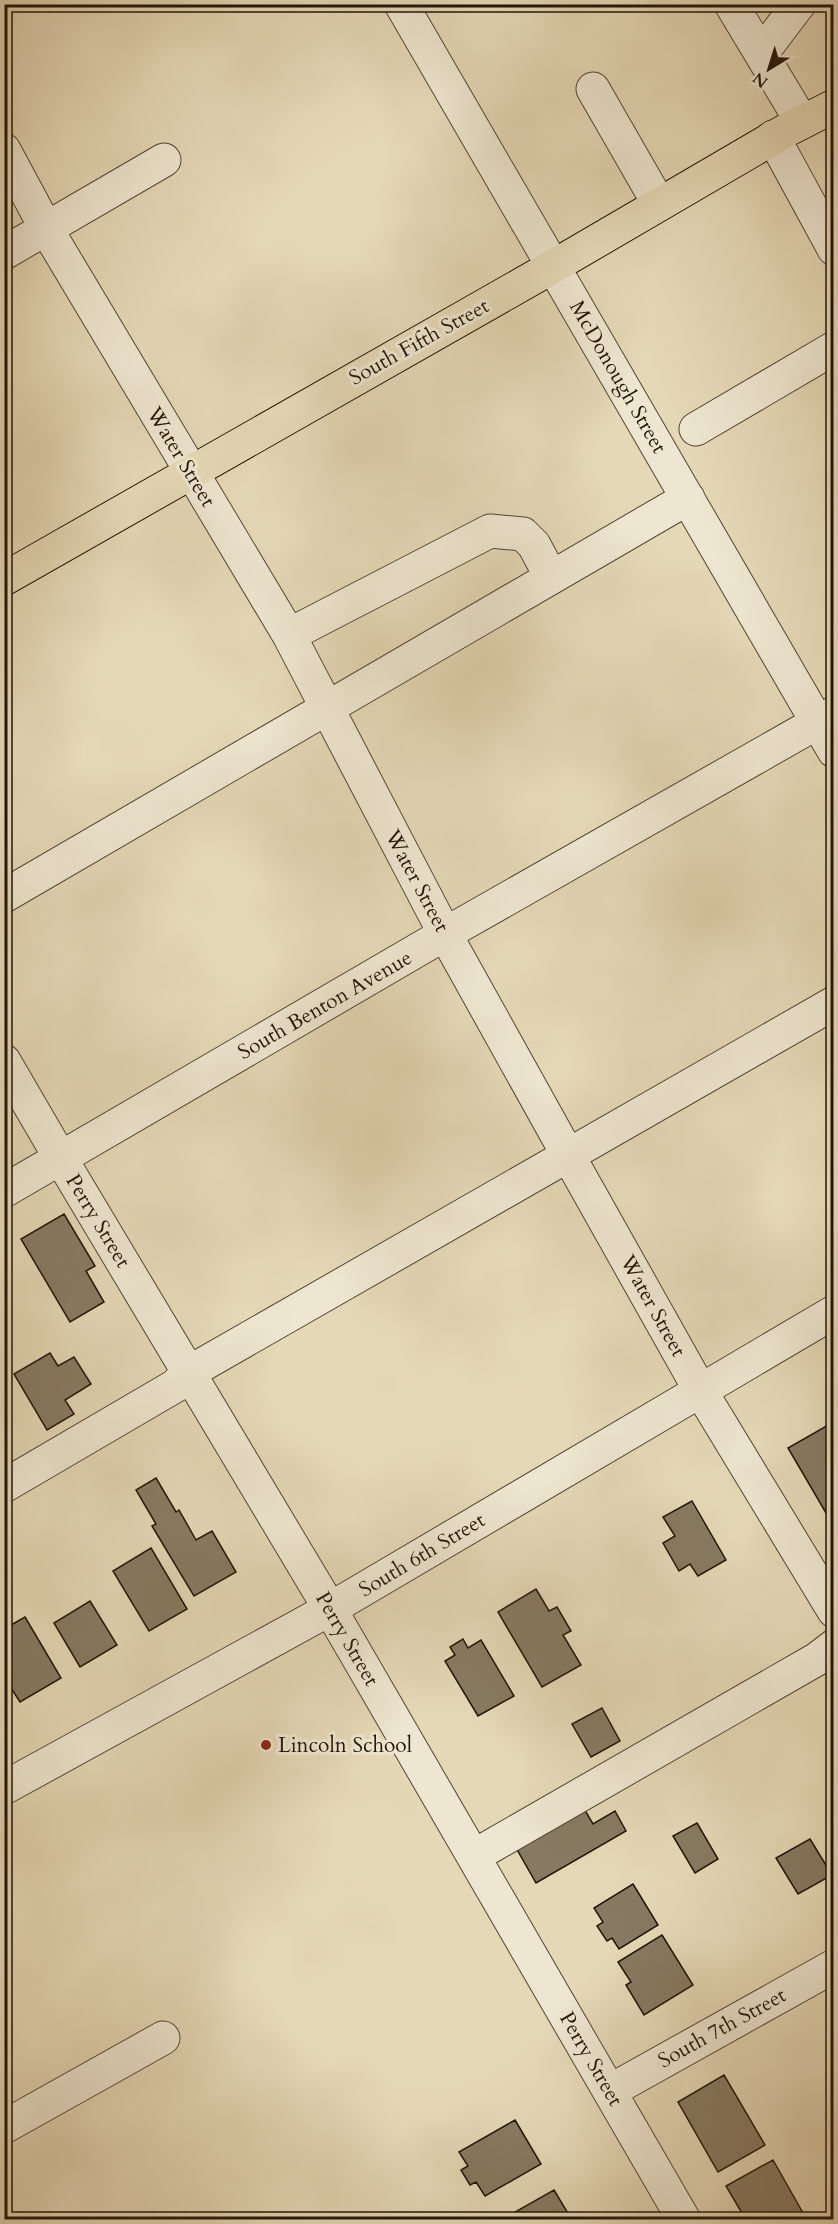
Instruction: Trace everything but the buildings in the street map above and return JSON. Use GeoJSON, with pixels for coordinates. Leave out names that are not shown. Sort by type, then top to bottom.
{"type":"FeatureCollection","features":[{"type":"Feature","properties":{"kind":"main road","name":"South Fifth Street"},"geometry":{"type":"LineString","coordinates":[[4,579],[554,266],[773,137],[834,106]]}},
{"type":"Feature","properties":{"kind":"street","name":"McDonough Street"},"geometry":{"type":"LineString","coordinates":[[401,4],[688,498],[825,718],[834,751]]}},
{"type":"Feature","properties":{"kind":"street"},"geometry":{"type":"LineString","coordinates":[[731,4],[802,122]]}},
{"type":"Feature","properties":{"kind":"street"},"geometry":{"type":"LineString","coordinates":[[761,54],[799,4]]}},
{"type":"Feature","properties":{"kind":"street"},"geometry":{"type":"LineString","coordinates":[[593,89],[658,204]]}},
{"type":"Feature","properties":{"kind":"street"},"geometry":{"type":"LineString","coordinates":[[773,137],[834,249]]}},
{"type":"Feature","properties":{"kind":"street","name":"Water Street"},"geometry":{"type":"LineString","coordinates":[[4,150],[47,230],[169,438],[289,635],[445,934],[568,1155],[700,1390],[834,1611]]}},
{"type":"Feature","properties":{"kind":"street"},"geometry":{"type":"LineString","coordinates":[[4,253],[164,160]]}},
{"type":"Feature","properties":{"kind":"street"},"geometry":{"type":"LineString","coordinates":[[696,429],[834,348]]}},
{"type":"Feature","properties":{"kind":"street"},"geometry":{"type":"LineString","coordinates":[[4,896],[688,498]]}},
{"type":"Feature","properties":{"kind":"street"},"geometry":{"type":"LineString","coordinates":[[289,635],[490,531],[523,534],[534,545],[551,577]]}},
{"type":"Feature","properties":{"kind":"street","name":"South Benton Avenue"},"geometry":{"type":"LineString","coordinates":[[4,1191],[445,934],[825,718]]}},
{"type":"Feature","properties":{"kind":"street"},"geometry":{"type":"LineString","coordinates":[[4,1486],[175,1386],[188,1373],[834,1003]]}},
{"type":"Feature","properties":{"kind":"street","name":"Perry Street"},"geometry":{"type":"LineString","coordinates":[[4,1061],[330,1609],[684,2220]]}},
{"type":"Feature","properties":{"kind":"street","name":"South 6th Street"},"geometry":{"type":"LineString","coordinates":[[4,1788],[330,1609],[834,1312]]}},
{"type":"Feature","properties":{"kind":"street"},"geometry":{"type":"LineString","coordinates":[[474,1856],[817,1659],[834,1646]]}},
{"type":"Feature","properties":{"kind":"street","name":"South 7th Street"},"geometry":{"type":"LineString","coordinates":[[610,2091],[834,1966]]}},
{"type":"Feature","properties":{"kind":"street"},"geometry":{"type":"LineString","coordinates":[[4,2127],[163,2038]]}},
{"type":"Feature","properties":{"kind":"place","name":"Lincoln School"},"geometry":{"type":"Point","coordinates":[266,1745]}}]}
